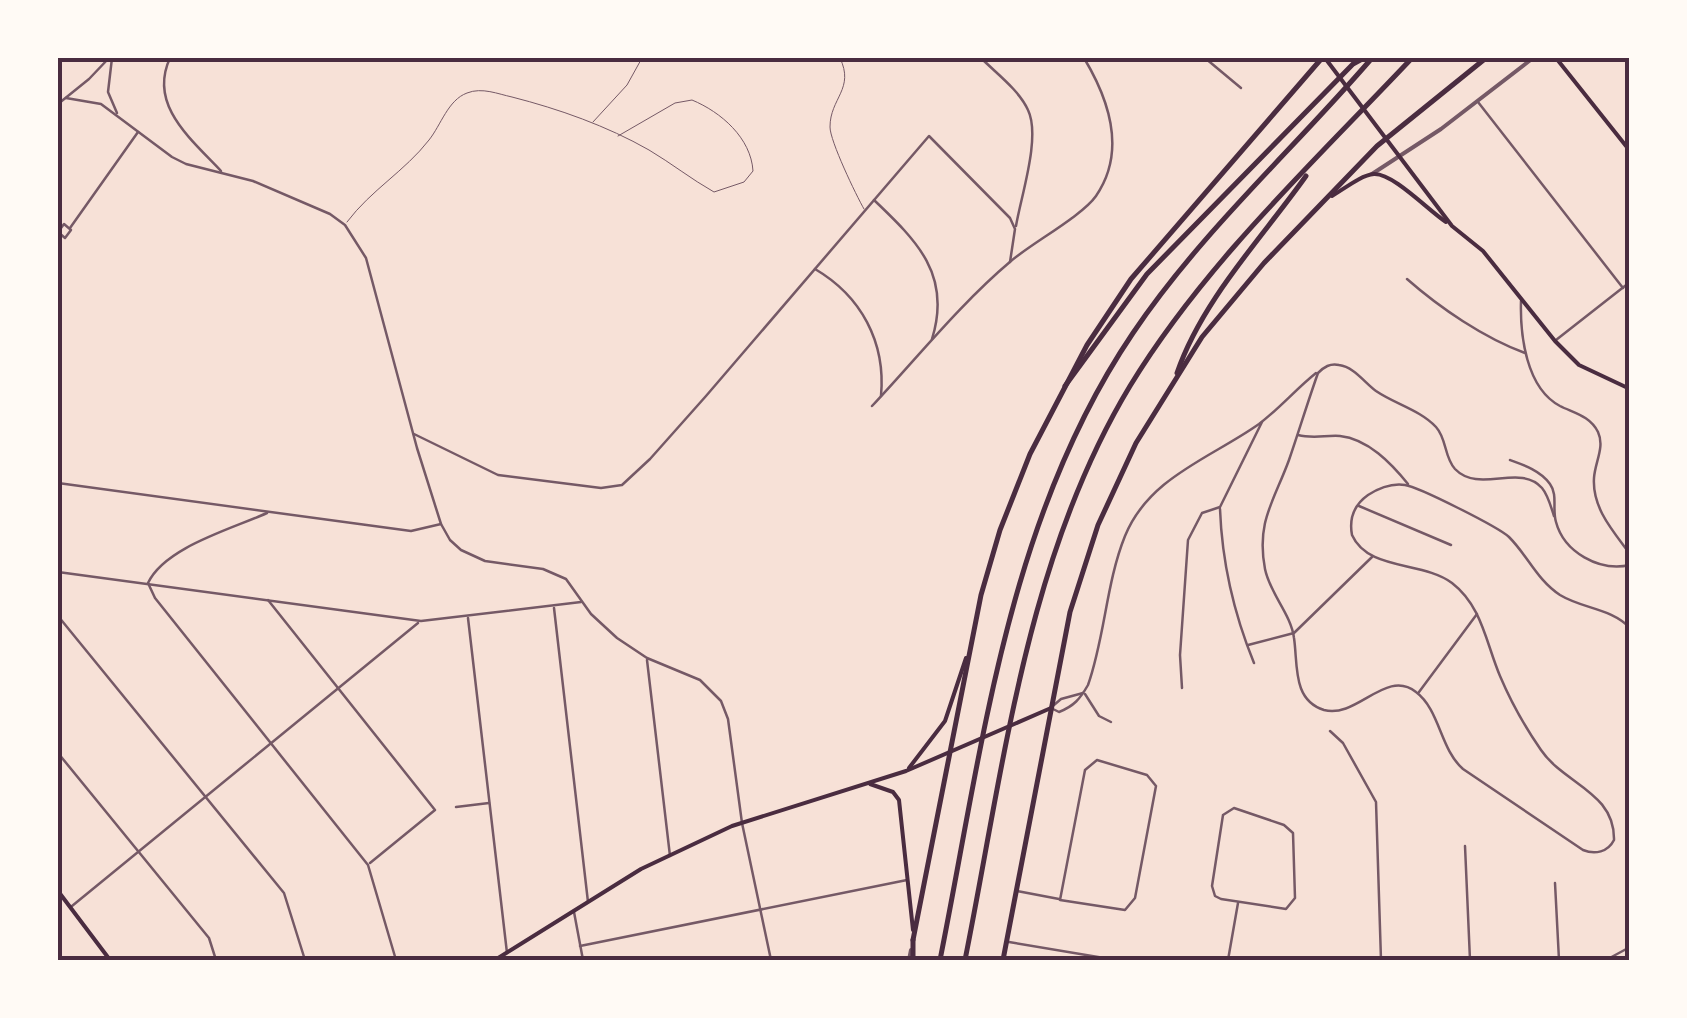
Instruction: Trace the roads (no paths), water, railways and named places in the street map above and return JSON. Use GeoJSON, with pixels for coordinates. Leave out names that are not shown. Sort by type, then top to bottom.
{"type":"FeatureCollection","features":[{"type":"Feature","properties":{"kind":"main road"},"geometry":{"type":"LineString","coordinates":[[911,960],[969,649],[981,595],[1010,505],[1030,454],[1095,331],[1148,257],[1324,58],[1452,226]]}},
{"type":"Feature","properties":{"kind":"main road"},"geometry":{"type":"LineString","coordinates":[[1065,386],[1147,274],[1353,64],[1364,58]]}},
{"type":"Feature","properties":{"kind":"main road"},"geometry":{"type":"LineString","coordinates":[[940,960],[1016,594],[1061,464],[1113,365],[1166,287],[1372,58]]}},
{"type":"Feature","properties":{"kind":"main road"},"geometry":{"type":"LineString","coordinates":[[965,960],[1034,620],[1079,486],[1122,400],[1172,324],[1217,268],[1412,58]]}},
{"type":"Feature","properties":{"kind":"main road"},"geometry":{"type":"LineString","coordinates":[[1003,960],[1068,623],[1092,542],[1130,455],[1177,373],[1227,304],[1319,203],[1384,140],[1486,58]]}},
{"type":"Feature","properties":{"kind":"main road"},"geometry":{"type":"LineString","coordinates":[[1556,58],[1630,151]]}},
{"type":"Feature","properties":{"kind":"main road"},"geometry":{"type":"LineString","coordinates":[[1177,373],[1186,346],[1222,291],[1318,158]]}},
{"type":"Feature","properties":{"kind":"main road"},"geometry":{"type":"LineString","coordinates":[[1319,203],[1372,174],[1393,180],[1482,251],[1554,341],[1579,365],[1630,388]]}},
{"type":"Feature","properties":{"kind":"main road"},"geometry":{"type":"LineString","coordinates":[[906,771],[948,717],[969,649]]}},
{"type":"Feature","properties":{"kind":"main road"},"geometry":{"type":"LineString","coordinates":[[495,960],[642,869],[742,822],[906,771],[1051,708]]}},
{"type":"Feature","properties":{"kind":"main road"},"geometry":{"type":"LineString","coordinates":[[870,784],[892,792],[899,800],[913,940]]}},
{"type":"Feature","properties":{"kind":"main road"},"geometry":{"type":"LineString","coordinates":[[58,891],[110,960]]}},
{"type":"Feature","properties":{"kind":"street"},"geometry":{"type":"LineString","coordinates":[[58,104],[110,58]]}},
{"type":"Feature","properties":{"kind":"street"},"geometry":{"type":"LineString","coordinates":[[110,58],[108,92],[118,114]]}},
{"type":"Feature","properties":{"kind":"street"},"geometry":{"type":"LineString","coordinates":[[170,58],[162,84],[167,104],[185,133],[222,172]]}},
{"type":"Feature","properties":{"kind":"street"},"geometry":{"type":"LineString","coordinates":[[981,58],[1022,101],[1032,121],[1010,262]]}},
{"type":"Feature","properties":{"kind":"street"},"geometry":{"type":"LineString","coordinates":[[872,406],[1010,262],[1095,198],[1111,149],[1110,120],[1102,90],[1084,58]]}},
{"type":"Feature","properties":{"kind":"street"},"geometry":{"type":"LineString","coordinates":[[1205,58],[1240,88]]}},
{"type":"Feature","properties":{"kind":"street"},"geometry":{"type":"LineString","coordinates":[[1372,174],[1399,159],[1533,58]]}},
{"type":"Feature","properties":{"kind":"street"},"geometry":{"type":"LineString","coordinates":[[66,98],[90,100],[118,114],[172,158],[306,203],[345,226],[366,258],[412,433],[441,524],[450,540],[460,550],[494,564],[553,572],[566,579],[602,626],[647,658],[700,680],[721,701],[728,719],[742,822],[771,960]]}},
{"type":"Feature","properties":{"kind":"street"},"geometry":{"type":"LineString","coordinates":[[1477,101],[1622,288]]}},
{"type":"Feature","properties":{"kind":"street"},"geometry":{"type":"LineString","coordinates":[[70,228],[62,225],[58,232],[61,237],[67,238],[70,228],[138,132]]}},
{"type":"Feature","properties":{"kind":"street"},"geometry":{"type":"LineString","coordinates":[[412,433],[498,476],[601,488],[622,484],[703,400],[929,136],[1004,208],[1016,229]]}},
{"type":"Feature","properties":{"kind":"street"},"geometry":{"type":"LineString","coordinates":[[873,199],[915,242],[932,271],[938,309],[930,343]]}},
{"type":"Feature","properties":{"kind":"street"},"geometry":{"type":"LineString","coordinates":[[814,268],[844,289],[870,326],[880,355],[880,397]]}},
{"type":"Feature","properties":{"kind":"street"},"geometry":{"type":"LineString","coordinates":[[1407,279],[1504,345],[1526,354]]}},
{"type":"Feature","properties":{"kind":"street"},"geometry":{"type":"LineString","coordinates":[[1554,341],[1630,282]]}},
{"type":"Feature","properties":{"kind":"street"},"geometry":{"type":"LineString","coordinates":[[1521,299],[1526,354],[1536,381],[1550,398],[1587,418],[1597,429],[1601,445],[1594,478],[1596,499],[1605,520],[1630,554]]}},
{"type":"Feature","properties":{"kind":"street"},"geometry":{"type":"LineString","coordinates":[[1084,692],[1061,699],[1051,708],[1059,712],[1069,708],[1084,692],[1092,675],[1118,557],[1134,520],[1178,472],[1263,422],[1331,365],[1350,369],[1382,395],[1431,422],[1443,438],[1450,462],[1462,474],[1484,481],[1520,478],[1543,489],[1561,535],[1580,554],[1605,566],[1630,564]]}},
{"type":"Feature","properties":{"kind":"street"},"geometry":{"type":"LineString","coordinates":[[1318,372],[1266,514],[1262,540],[1268,582],[1294,633],[1300,687],[1307,699],[1319,708],[1344,710],[1391,686],[1418,693],[1450,754],[1463,769],[1583,850],[1599,852],[1612,845],[1614,828],[1607,808],[1594,793],[1558,770],[1518,712],[1499,674],[1478,613],[1462,592],[1442,576],[1372,556],[1352,536],[1351,520],[1358,505],[1380,488],[1410,486]]}},
{"type":"Feature","properties":{"kind":"street"},"geometry":{"type":"LineString","coordinates":[[1254,663],[1223,554],[1220,508],[1263,422]]}},
{"type":"Feature","properties":{"kind":"street"},"geometry":{"type":"LineString","coordinates":[[1297,435],[1341,436],[1361,442],[1410,486],[1494,525],[1559,594],[1611,614],[1630,628]]}},
{"type":"Feature","properties":{"kind":"street"},"geometry":{"type":"LineString","coordinates":[[1510,460],[1549,482],[1554,491],[1554,516]]}},
{"type":"Feature","properties":{"kind":"street"},"geometry":{"type":"LineString","coordinates":[[58,483],[412,531],[441,524]]}},
{"type":"Feature","properties":{"kind":"street"},"geometry":{"type":"LineString","coordinates":[[1358,505],[1451,545]]}},
{"type":"Feature","properties":{"kind":"street"},"geometry":{"type":"LineString","coordinates":[[1182,688],[1180,655],[1188,540],[1202,513],[1220,508]]}},
{"type":"Feature","properties":{"kind":"street"},"geometry":{"type":"LineString","coordinates":[[267,513],[186,549],[152,573],[148,584],[155,598],[368,865],[396,960]]}},
{"type":"Feature","properties":{"kind":"street"},"geometry":{"type":"LineString","coordinates":[[1246,645],[1294,633],[1372,556]]}},
{"type":"Feature","properties":{"kind":"street"},"geometry":{"type":"LineString","coordinates":[[58,572],[421,621],[582,602]]}},
{"type":"Feature","properties":{"kind":"street"},"geometry":{"type":"LineString","coordinates":[[268,599],[435,810],[368,865]]}},
{"type":"Feature","properties":{"kind":"street"},"geometry":{"type":"LineString","coordinates":[[554,606],[588,902]]}},
{"type":"Feature","properties":{"kind":"street"},"geometry":{"type":"LineString","coordinates":[[1418,693],[1478,613]]}},
{"type":"Feature","properties":{"kind":"street"},"geometry":{"type":"LineString","coordinates":[[58,616],[284,893],[305,960]]}},
{"type":"Feature","properties":{"kind":"street"},"geometry":{"type":"LineString","coordinates":[[468,617],[507,953]]}},
{"type":"Feature","properties":{"kind":"street"},"geometry":{"type":"LineString","coordinates":[[71,907],[421,621]]}},
{"type":"Feature","properties":{"kind":"street"},"geometry":{"type":"LineString","coordinates":[[647,658],[670,857]]}},
{"type":"Feature","properties":{"kind":"street"},"geometry":{"type":"LineString","coordinates":[[1084,692],[1100,716],[1111,722]]}},
{"type":"Feature","properties":{"kind":"street"},"geometry":{"type":"LineString","coordinates":[[1330,731],[1343,743],[1376,802],[1381,960]]}},
{"type":"Feature","properties":{"kind":"street"},"geometry":{"type":"LineString","coordinates":[[58,753],[209,938],[216,960]]}},
{"type":"Feature","properties":{"kind":"street"},"geometry":{"type":"LineString","coordinates":[[1016,891],[1060,900],[1119,910],[1130,908],[1156,790],[1151,778],[1097,760],[1088,764],[1060,900]]}},
{"type":"Feature","properties":{"kind":"street"},"geometry":{"type":"LineString","coordinates":[[456,808],[490,803]]}},
{"type":"Feature","properties":{"kind":"street"},"geometry":{"type":"LineString","coordinates":[[1230,808],[1284,825],[1293,833],[1294,903],[1286,909],[1238,902],[1218,898],[1212,890],[1224,815],[1230,808]]}},
{"type":"Feature","properties":{"kind":"street"},"geometry":{"type":"LineString","coordinates":[[1465,846],[1470,960]]}},
{"type":"Feature","properties":{"kind":"street"},"geometry":{"type":"LineString","coordinates":[[580,946],[908,880]]}},
{"type":"Feature","properties":{"kind":"street"},"geometry":{"type":"LineString","coordinates":[[1555,883],[1559,960]]}},
{"type":"Feature","properties":{"kind":"street"},"geometry":{"type":"LineString","coordinates":[[1228,960],[1238,902]]}},
{"type":"Feature","properties":{"kind":"street"},"geometry":{"type":"LineString","coordinates":[[574,911],[583,960]]}},
{"type":"Feature","properties":{"kind":"street"},"geometry":{"type":"LineString","coordinates":[[1007,941],[1116,960]]}},
{"type":"Feature","properties":{"kind":"street"},"geometry":{"type":"LineString","coordinates":[[1606,960],[1630,947]]}},
{"type":"Feature","properties":{"kind":"lane"},"geometry":{"type":"LineString","coordinates":[[591,123],[627,85],[642,58]]}},
{"type":"Feature","properties":{"kind":"lane"},"geometry":{"type":"LineString","coordinates":[[840,58],[846,81],[833,111],[830,133],[864,209]]}},
{"type":"Feature","properties":{"kind":"lane"},"geometry":{"type":"LineString","coordinates":[[345,226],[372,192],[421,150],[455,101],[465,94],[484,91],[547,106],[591,123],[618,136],[646,149],[714,192],[744,182],[753,171],[750,155],[728,122],[696,101],[681,100],[618,136]]}}]}
